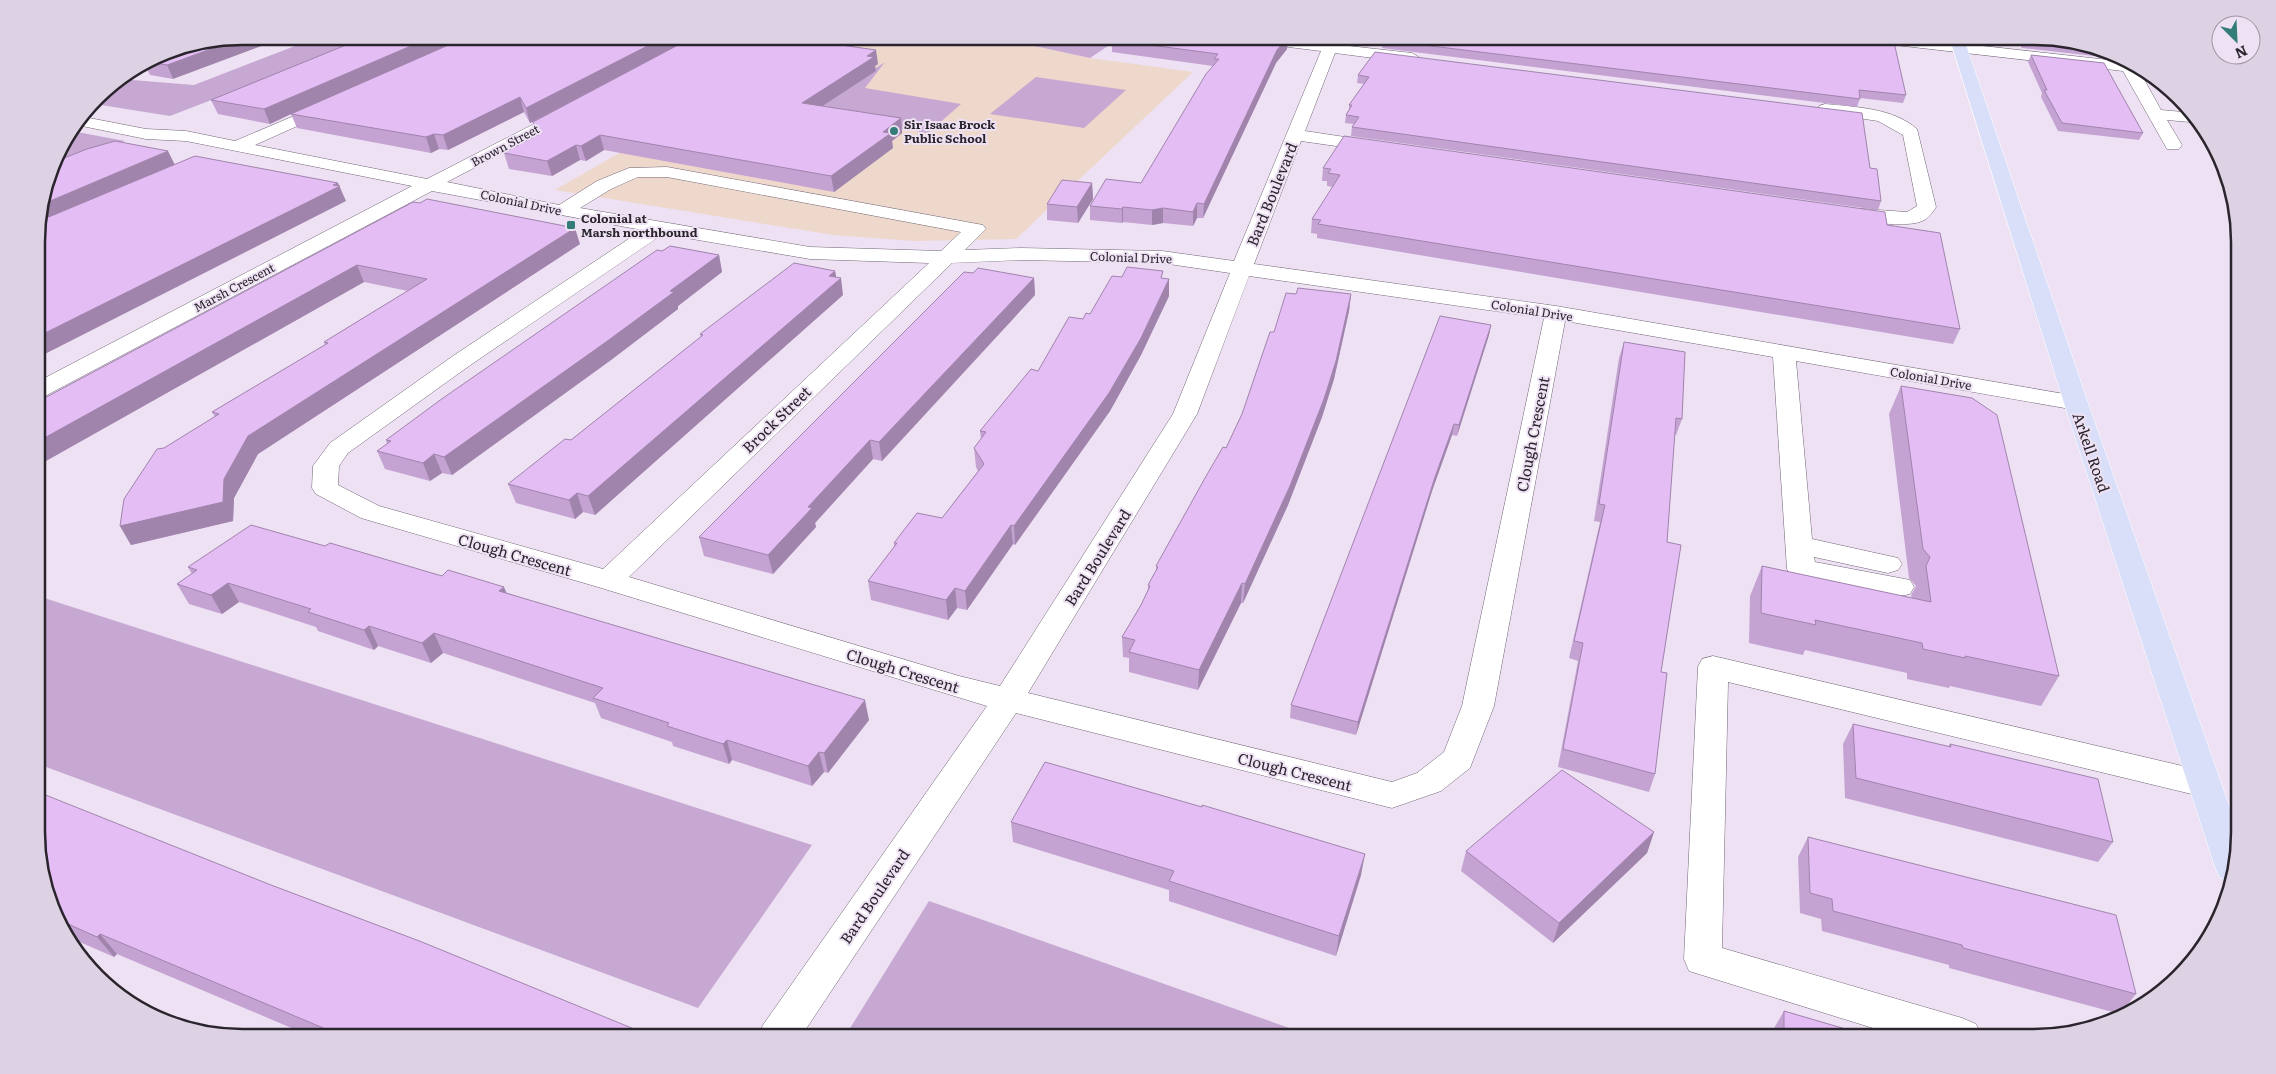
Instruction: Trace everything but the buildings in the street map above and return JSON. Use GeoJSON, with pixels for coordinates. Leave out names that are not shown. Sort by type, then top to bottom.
{"type":"FeatureCollection","features":[{"type":"Feature","properties":{"kind":"main road","name":"Arkell Road"},"geometry":{"type":"LineString","coordinates":[[1959,45],[2076,403],[2229,856]]}},
{"type":"Feature","properties":{"kind":"street","name":"Bard Boulevard"},"geometry":{"type":"LineString","coordinates":[[783,1029],[1008,700],[1185,414],[1242,267],[1333,45]]}},
{"type":"Feature","properties":{"kind":"street"},"geometry":{"type":"LineString","coordinates":[[1349,45],[1431,61]]}},
{"type":"Feature","properties":{"kind":"street"},"geometry":{"type":"LineString","coordinates":[[1982,45],[2114,62]]}},
{"type":"Feature","properties":{"kind":"street"},"geometry":{"type":"LineString","coordinates":[[2135,72],[2173,145]]}},
{"type":"Feature","properties":{"kind":"street"},"geometry":{"type":"LineString","coordinates":[[206,160],[341,101]]}},
{"type":"Feature","properties":{"kind":"street","name":"Brown Street"},"geometry":{"type":"LineString","coordinates":[[432,184],[582,105]]}},
{"type":"Feature","properties":{"kind":"street"},"geometry":{"type":"LineString","coordinates":[[1808,107],[1874,116],[1899,124],[1911,134],[1927,207],[1922,213],[1907,218],[1893,219],[1837,212]]}},
{"type":"Feature","properties":{"kind":"street","name":"Colonial Drive"},"geometry":{"type":"LineString","coordinates":[[92,114],[162,126],[186,136]]}},
{"type":"Feature","properties":{"kind":"street"},"geometry":{"type":"LineString","coordinates":[[2156,114],[2186,118]]}},
{"type":"Feature","properties":{"kind":"street","name":"Colonial Drive"},"geometry":{"type":"LineString","coordinates":[[86,122],[146,134],[186,136],[657,229],[810,253],[945,257],[1021,254],[1162,257],[1242,267],[1556,314],[2076,403]]}},
{"type":"Feature","properties":{"kind":"street"},"geometry":{"type":"LineString","coordinates":[[1295,135],[1394,149]]}},
{"type":"Feature","properties":{"kind":"street","name":"Brock Street"},"geometry":{"type":"LineString","coordinates":[[562,211],[604,186],[635,172],[667,172],[976,230],[945,257],[608,580]]}},
{"type":"Feature","properties":{"kind":"street","name":"Marsh Crescent"},"geometry":{"type":"LineString","coordinates":[[45,387],[432,184]]}},
{"type":"Feature","properties":{"kind":"street","name":"Clough Crescent"},"geometry":{"type":"LineString","coordinates":[[657,229],[382,416],[339,448],[326,466],[325,488],[370,512],[608,580],[958,687],[1392,795],[1429,782],[1458,759],[1478,706],[1556,314]]}},
{"type":"Feature","properties":{"kind":"street"},"geometry":{"type":"LineString","coordinates":[[1784,352],[1799,545],[1894,576]]}},
{"type":"Feature","properties":{"kind":"street"},"geometry":{"type":"LineString","coordinates":[[1935,1029],[1703,959],[1713,667],[2204,784]]}},
{"type":"Feature","properties":{"kind":"shaded area"},"geometry":{"type":"Polygon","coordinates":[[[298,45],[354,45],[170,116],[101,105],[130,80],[194,85],[298,45]]]}},
{"type":"Feature","properties":{"kind":"shaded area","name":"Sir Isaac Brock Public School"},"geometry":{"type":"Polygon","coordinates":[[[807,45],[1030,45],[1090,58],[1193,72],[1016,239],[914,241],[834,235],[555,190],[807,45]]]}},
{"type":"Feature","properties":{"kind":"shaded area"},"geometry":{"type":"Polygon","coordinates":[[[1030,45],[1110,45],[1090,58],[1030,45]]]}},
{"type":"Feature","properties":{"kind":"shaded area"},"geometry":{"type":"Polygon","coordinates":[[[885,62],[865,88],[961,104],[928,133],[806,114],[885,62]]]}},
{"type":"Feature","properties":{"kind":"shaded area"},"geometry":{"type":"Polygon","coordinates":[[[1036,77],[1126,90],[1084,128],[990,114],[1036,77]]]}},
{"type":"Feature","properties":{"kind":"shaded area"},"geometry":{"type":"Polygon","coordinates":[[[78,132],[125,141],[60,167],[78,132]]]}},
{"type":"Feature","properties":{"kind":"shaded area"},"geometry":{"type":"Polygon","coordinates":[[[45,599],[812,845],[698,1008],[45,767],[45,599]]]}},
{"type":"Feature","properties":{"kind":"shaded area"},"geometry":{"type":"Polygon","coordinates":[[[929,901],[1292,1029],[850,1029],[929,901]]]}},
{"type":"Feature","properties":{"kind":"place","name":"Sir Isaac Brock Public School"},"geometry":{"type":"Point","coordinates":[894,131]}},
{"type":"Feature","properties":{"kind":"place","name":"Colonial at Marsh northbound"},"geometry":{"type":"Point","coordinates":[571,225]}}]}
